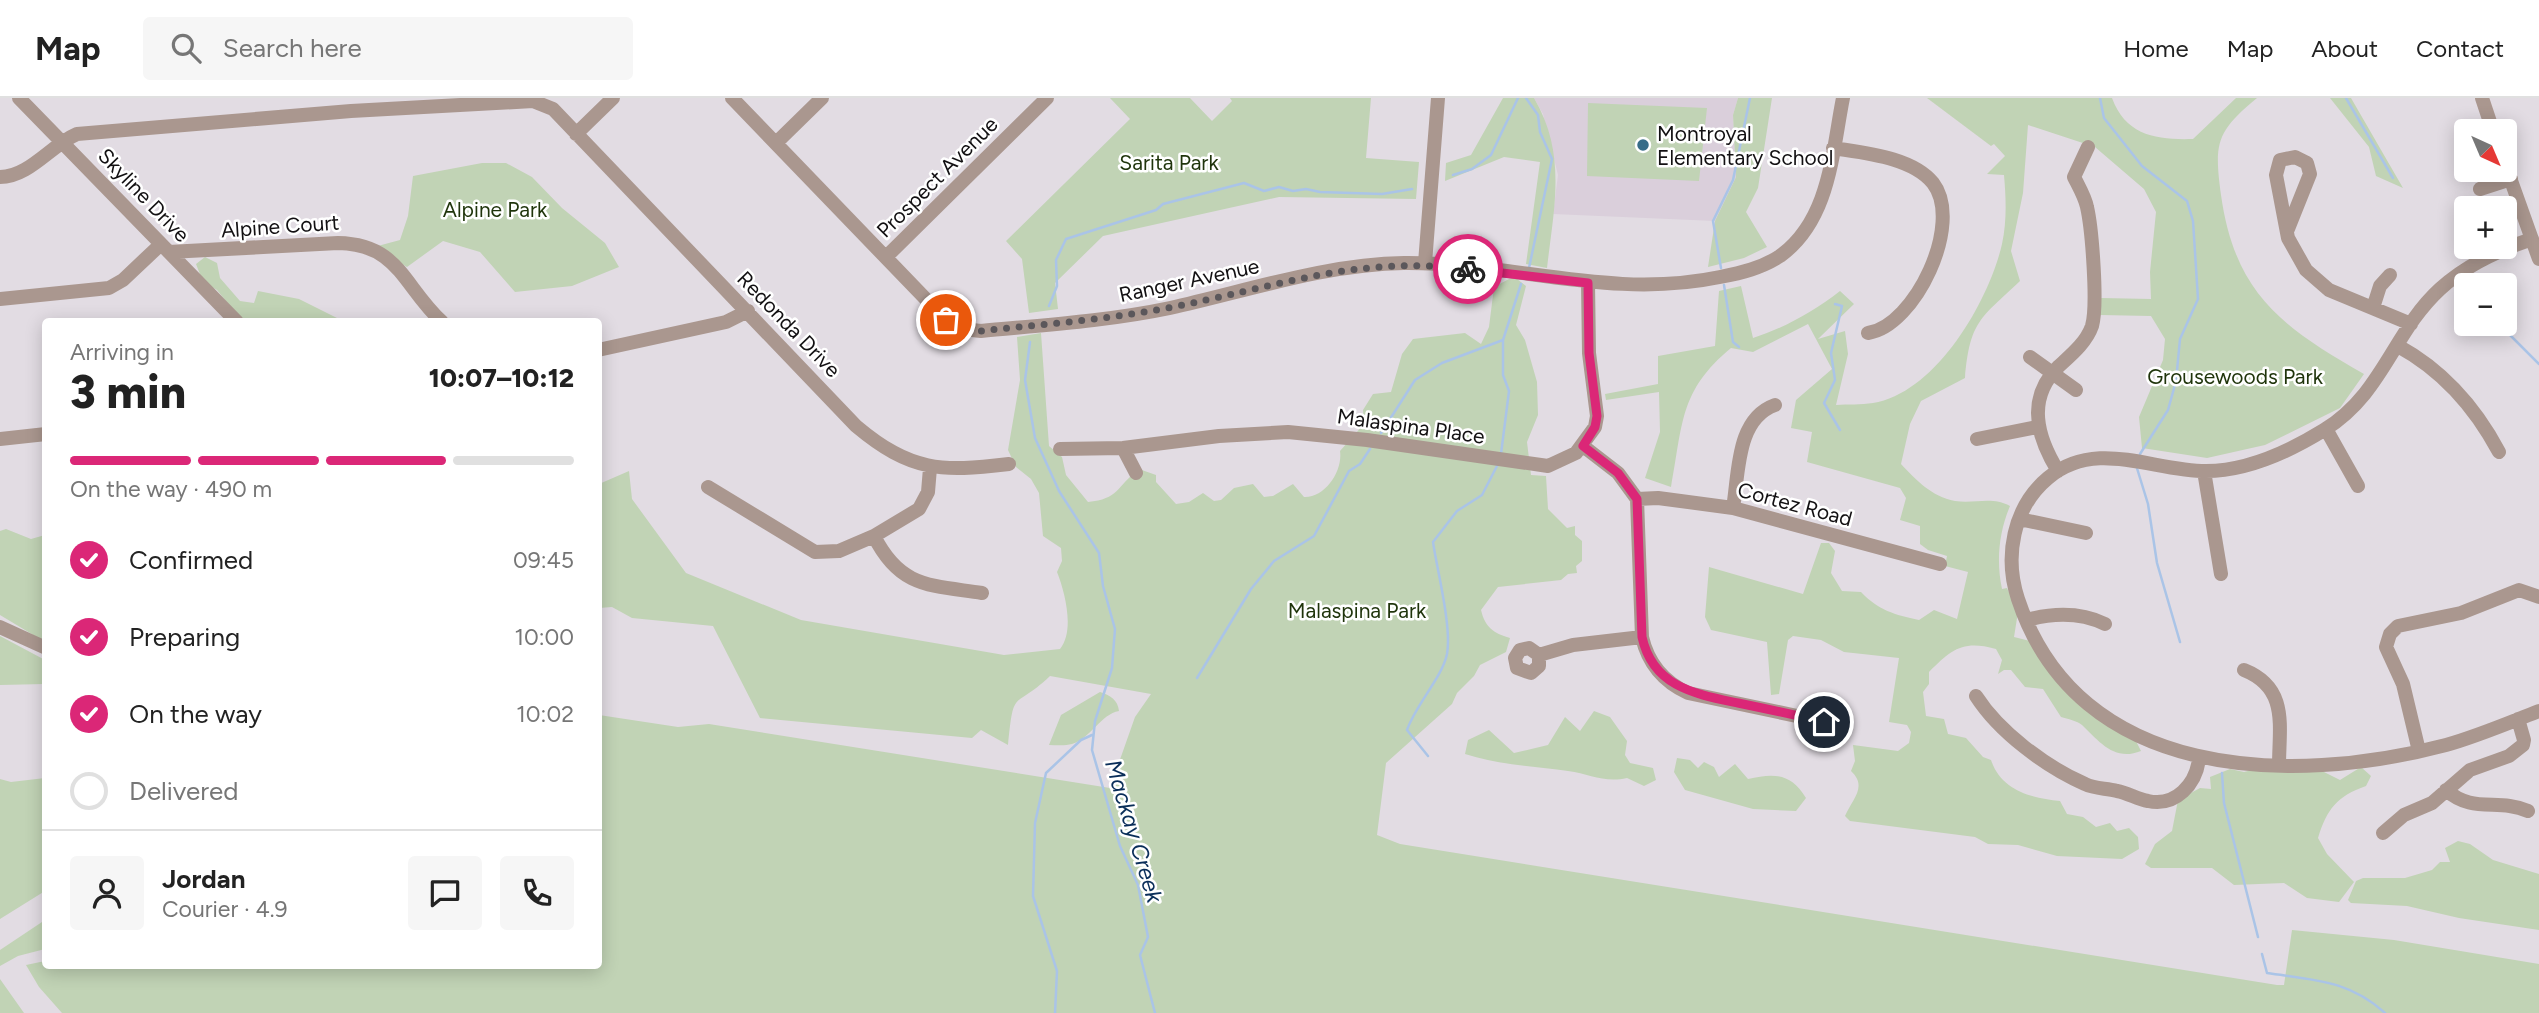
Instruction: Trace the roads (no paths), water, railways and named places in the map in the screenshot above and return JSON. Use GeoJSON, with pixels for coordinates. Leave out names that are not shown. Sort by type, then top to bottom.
{"type":"FeatureCollection","features":[{"type":"Feature","properties":{"kind":"street","name":"Skyline Drive"},"geometry":{"type":"LineString","coordinates":[[19,98],[233,318]]}},
{"type":"Feature","properties":{"kind":"street"},"geometry":{"type":"LineString","coordinates":[[340,98],[351,111]]}},
{"type":"Feature","properties":{"kind":"street"},"geometry":{"type":"LineString","coordinates":[[576,134],[612,98]]}},
{"type":"Feature","properties":{"kind":"street","name":"Ranger Avenue"},"geometry":{"type":"LineString","coordinates":[[732,98],[946,320],[963,329],[981,331],[1156,310],[1373,265],[1425,263],[1588,283],[1672,286],[1748,271],[1779,256],[1813,221],[1822,198],[1843,98]]}},
{"type":"Feature","properties":{"kind":"street"},"geometry":{"type":"LineString","coordinates":[[776,143],[822,98]]}},
{"type":"Feature","properties":{"kind":"street","name":"Prospect Avenue"},"geometry":{"type":"LineString","coordinates":[[886,257],[1047,98]]}},
{"type":"Feature","properties":{"kind":"street"},"geometry":{"type":"LineString","coordinates":[[1425,263],[1438,98]]}},
{"type":"Feature","properties":{"kind":"street"},"geometry":{"type":"LineString","coordinates":[[2482,98],[2489,119]]}},
{"type":"Feature","properties":{"kind":"street","name":"Redonda Drive"},"geometry":{"type":"LineString","coordinates":[[62,140],[76,134],[351,111],[533,101],[554,109],[856,426],[890,450],[930,468],[962,470],[1009,464]]}},
{"type":"Feature","properties":{"kind":"street"},"geometry":{"type":"LineString","coordinates":[[0,177],[13,177],[62,140]]}},
{"type":"Feature","properties":{"kind":"street"},"geometry":{"type":"LineString","coordinates":[[2058,471],[2037,427],[2040,397],[2052,373],[2085,338],[2093,317],[2087,205],[2074,177],[2088,147]]}},
{"type":"Feature","properties":{"kind":"street"},"geometry":{"type":"LineString","coordinates":[[1833,148],[1902,163],[1918,170],[1936,187],[1944,215],[1939,246],[1913,298],[1887,328],[1868,333]]}},
{"type":"Feature","properties":{"kind":"street"},"geometry":{"type":"LineString","coordinates":[[2480,190],[2503,182]]}},
{"type":"Feature","properties":{"kind":"street"},"geometry":{"type":"LineString","coordinates":[[2512,182],[2539,259]]}},
{"type":"Feature","properties":{"kind":"street"},"geometry":{"type":"LineString","coordinates":[[2288,229],[2290,245],[2318,281],[2340,296],[2411,324]]}},
{"type":"Feature","properties":{"kind":"street"},"geometry":{"type":"LineString","coordinates":[[2532,239],[2492,255],[2438,290],[2411,324],[2365,395],[2326,429],[2286,451],[2225,470],[2204,471],[2118,457],[2096,457],[2058,471],[2034,491],[2019,519],[2012,541],[2012,566],[2015,592],[2049,660],[2090,703],[2143,739],[2199,759],[2228,764],[2279,766],[2338,763],[2448,744],[2539,711]]}},
{"type":"Feature","properties":{"kind":"street","name":"Alpine Court"},"geometry":{"type":"LineString","coordinates":[[164,248],[365,244],[393,261],[414,294],[438,318]]}},
{"type":"Feature","properties":{"kind":"street"},"geometry":{"type":"LineString","coordinates":[[0,299],[109,288],[164,248]]}},
{"type":"Feature","properties":{"kind":"street"},"geometry":{"type":"LineString","coordinates":[[2373,308],[2380,286],[2390,275]]}},
{"type":"Feature","properties":{"kind":"street"},"geometry":{"type":"LineString","coordinates":[[1588,283],[1589,353],[1597,416],[1595,427],[1583,446],[1618,473],[1637,499],[1642,637],[1650,661],[1677,687],[1698,696],[1824,722],[1826,727]]}},
{"type":"Feature","properties":{"kind":"street"},"geometry":{"type":"LineString","coordinates":[[602,349],[726,322],[748,311]]}},
{"type":"Feature","properties":{"kind":"street"},"geometry":{"type":"LineString","coordinates":[[2398,346],[2456,388],[2477,413],[2500,452]]}},
{"type":"Feature","properties":{"kind":"street"},"geometry":{"type":"LineString","coordinates":[[2030,357],[2076,390]]}},
{"type":"Feature","properties":{"kind":"street"},"geometry":{"type":"LineString","coordinates":[[1734,508],[1748,428],[1762,410],[1774,405]]}},
{"type":"Feature","properties":{"kind":"street"},"geometry":{"type":"LineString","coordinates":[[1977,439],[2037,427]]}},
{"type":"Feature","properties":{"kind":"street"},"geometry":{"type":"LineString","coordinates":[[2326,429],[2358,486]]}},
{"type":"Feature","properties":{"kind":"street","name":"Malaspina Place"},"geometry":{"type":"LineString","coordinates":[[1060,449],[1123,448],[1219,436],[1288,432],[1548,466],[1563,461],[1583,446]]}},
{"type":"Feature","properties":{"kind":"street"},"geometry":{"type":"LineString","coordinates":[[0,439],[42,435]]}},
{"type":"Feature","properties":{"kind":"street"},"geometry":{"type":"LineString","coordinates":[[1123,448],[1136,473]]}},
{"type":"Feature","properties":{"kind":"street"},"geometry":{"type":"LineString","coordinates":[[708,487],[815,552],[839,551],[874,536],[919,509],[928,492],[930,468]]}},
{"type":"Feature","properties":{"kind":"street"},"geometry":{"type":"LineString","coordinates":[[2204,471],[2221,574]]}},
{"type":"Feature","properties":{"kind":"street","name":"Cortez Road"},"geometry":{"type":"LineString","coordinates":[[1637,499],[1658,498],[1734,508],[1940,564]]}},
{"type":"Feature","properties":{"kind":"street"},"geometry":{"type":"LineString","coordinates":[[2019,519],[2086,533]]}},
{"type":"Feature","properties":{"kind":"street"},"geometry":{"type":"LineString","coordinates":[[874,536],[894,568],[916,583],[982,593]]}},
{"type":"Feature","properties":{"kind":"street"},"geometry":{"type":"LineString","coordinates":[[2419,751],[2403,684],[2386,646],[2390,634],[2398,626],[2461,612],[2519,590],[2539,597]]}},
{"type":"Feature","properties":{"kind":"street"},"geometry":{"type":"LineString","coordinates":[[2027,620],[2071,615],[2090,617],[2105,624]]}},
{"type":"Feature","properties":{"kind":"street"},"geometry":{"type":"LineString","coordinates":[[0,627],[42,646]]}},
{"type":"Feature","properties":{"kind":"street"},"geometry":{"type":"LineString","coordinates":[[1539,654],[1573,645],[1642,637]]}},
{"type":"Feature","properties":{"kind":"street"},"geometry":{"type":"LineString","coordinates":[[2244,670],[2265,680],[2276,697],[2280,718],[2279,766]]}},
{"type":"Feature","properties":{"kind":"street"},"geometry":{"type":"LineString","coordinates":[[1976,696],[2008,735],[2075,779],[2095,788],[2117,790],[2150,802],[2170,800],[2189,786],[2199,759]]}},
{"type":"Feature","properties":{"kind":"street"},"geometry":{"type":"LineString","coordinates":[[2383,833],[2404,816],[2432,803],[2470,770],[2509,756],[2523,745],[2524,734],[2518,719]]}},
{"type":"Feature","properties":{"kind":"street"},"geometry":{"type":"LineString","coordinates":[[2446,790],[2462,803],[2510,805],[2528,811]]}},
{"type":"Feature","properties":{"kind":"waterway","name":"Mackay Creek"},"geometry":{"type":"LineString","coordinates":[[1453,175],[1472,169],[1491,155],[1518,98]]}},
{"type":"Feature","properties":{"kind":"waterway"},"geometry":{"type":"LineString","coordinates":[[1526,98],[1538,115],[1540,132],[1552,159],[1529,268]]}},
{"type":"Feature","properties":{"kind":"waterway"},"geometry":{"type":"LineString","coordinates":[[1721,268],[1713,221],[1733,180],[1750,98]]}},
{"type":"Feature","properties":{"kind":"waterway"},"geometry":{"type":"LineString","coordinates":[[2100,98],[2104,118],[2142,166],[2187,201],[2193,221],[2198,299],[2180,339],[2176,381],[2168,410],[2140,454]]}},
{"type":"Feature","properties":{"kind":"waterway"},"geometry":{"type":"LineString","coordinates":[[2346,98],[2393,178]]}},
{"type":"Feature","properties":{"kind":"waterway","name":"Mackay Creek"},"geometry":{"type":"LineString","coordinates":[[1049,306],[1057,286],[1056,260],[1066,239],[1156,210],[1163,204],[1244,183],[1264,191],[1279,187],[1293,191],[1306,189],[1382,194],[1412,189]]}},
{"type":"Feature","properties":{"kind":"waterway"},"geometry":{"type":"LineString","coordinates":[[1501,454],[1509,391],[1503,375],[1503,340],[1521,284]]}},
{"type":"Feature","properties":{"kind":"waterway"},"geometry":{"type":"LineString","coordinates":[[1724,285],[1733,342],[1739,347]]}},
{"type":"Feature","properties":{"kind":"waterway"},"geometry":{"type":"LineString","coordinates":[[1835,304],[1842,306],[1831,353],[1835,380],[1824,403],[1840,430]]}},
{"type":"Feature","properties":{"kind":"waterway","name":"Mackay Creek"},"geometry":{"type":"LineString","coordinates":[[2511,336],[2539,364]]}},
{"type":"Feature","properties":{"kind":"waterway"},"geometry":{"type":"LineString","coordinates":[[1381,433],[1415,380],[1442,363],[1503,340]]}},
{"type":"Feature","properties":{"kind":"waterway","name":"Mackay Creek"},"geometry":{"type":"LineString","coordinates":[[1030,342],[1025,380],[1035,438],[1059,491],[1099,553],[1103,586],[1115,629],[1112,668],[1095,721],[1092,750],[1120,846],[1138,885],[1148,937],[1140,955],[1155,1013]]}},
{"type":"Feature","properties":{"kind":"waterway"},"geometry":{"type":"LineString","coordinates":[[1197,678],[1251,589],[1274,561],[1314,536],[1349,471],[1360,464],[1370,449]]}},
{"type":"Feature","properties":{"kind":"waterway"},"geometry":{"type":"LineString","coordinates":[[1428,756],[1407,730],[1440,672],[1447,654],[1446,614],[1433,542],[1457,511],[1482,495],[1498,464]]}},
{"type":"Feature","properties":{"kind":"waterway"},"geometry":{"type":"LineString","coordinates":[[2136,465],[2148,504],[2157,563],[2180,642]]}},
{"type":"Feature","properties":{"kind":"waterway"},"geometry":{"type":"LineString","coordinates":[[1055,1013],[1057,971],[1033,896],[1035,823],[1046,773],[1081,740],[1092,735]]}},
{"type":"Feature","properties":{"kind":"waterway"},"geometry":{"type":"LineString","coordinates":[[2222,773],[2224,803],[2258,937]]}},
{"type":"Feature","properties":{"kind":"waterway"},"geometry":{"type":"LineString","coordinates":[[2262,954],[2267,973],[2330,983],[2358,994],[2385,1013]]}},
{"type":"Feature","properties":{"kind":"place","name":"Montroyal Elementary School"},"geometry":{"type":"Point","coordinates":[1643,145]}},
{"type":"Feature","properties":{"kind":"park label","name":"Sarita Park"},"geometry":{"type":"Point","coordinates":[1169,162]}},
{"type":"Feature","properties":{"kind":"park label","name":"Alpine Park"},"geometry":{"type":"Point","coordinates":[495,209]}},
{"type":"Feature","properties":{"kind":"park label","name":"Grousewoods Park"},"geometry":{"type":"Point","coordinates":[2235,376]}},
{"type":"Feature","properties":{"kind":"park label","name":"Malaspina Park"},"geometry":{"type":"Point","coordinates":[1357,610]}}]}
